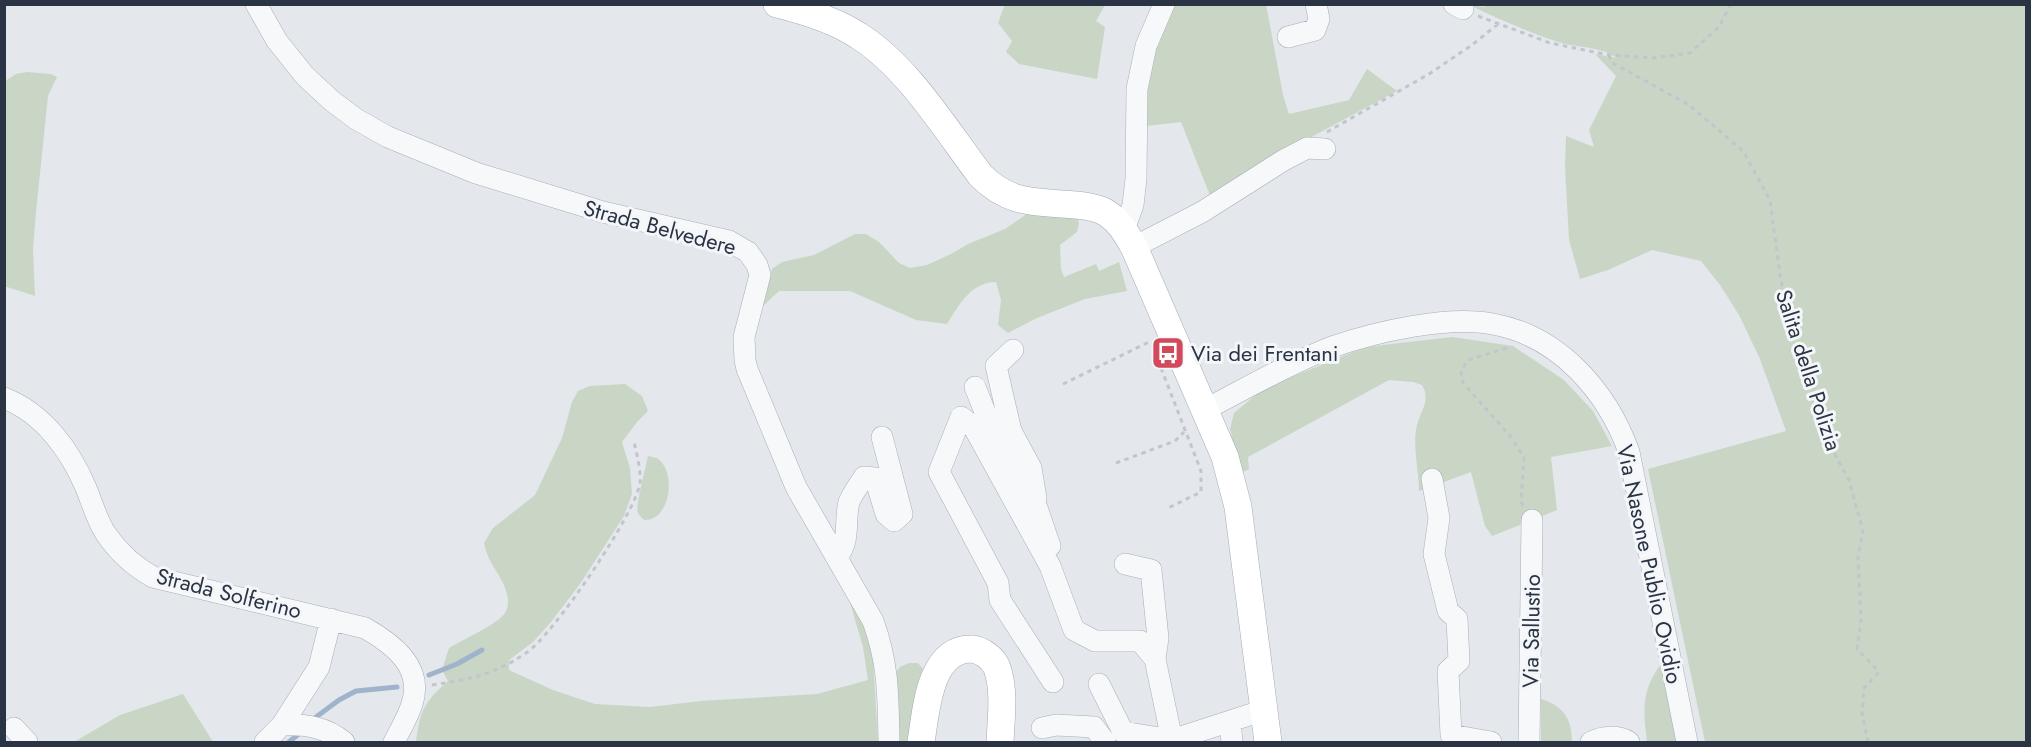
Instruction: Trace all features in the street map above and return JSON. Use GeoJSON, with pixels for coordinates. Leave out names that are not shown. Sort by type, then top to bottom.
{"type":"FeatureCollection","features":[{"type":"Feature","properties":{"kind":"main road"},"geometry":{"type":"LineString","coordinates":[[777,4],[828,20],[859,36],[881,52],[905,76],[981,176],[994,189],[1017,200],[1083,206],[1106,212],[1129,238],[1206,409],[1225,457],[1239,507],[1268,742]]}},
{"type":"Feature","properties":{"kind":"main road"},"geometry":{"type":"LineString","coordinates":[[921,742],[929,692],[937,671],[946,659],[964,650],[976,649],[988,656],[996,666],[1001,684],[1000,742]]}},
{"type":"Feature","properties":{"kind":"street","name":"Strada Belvedere"},"geometry":{"type":"LineString","coordinates":[[256,4],[277,41],[305,76],[356,119],[388,137],[476,173],[603,212],[729,241],[748,252],[757,265],[760,275],[747,320],[744,337],[745,360],[788,471],[867,607],[881,643],[887,673],[889,742]]}},
{"type":"Feature","properties":{"kind":"street"},"geometry":{"type":"LineString","coordinates":[[1164,4],[1146,46],[1137,89],[1136,179],[1129,238],[1202,212],[1284,160],[1316,149]]}},
{"type":"Feature","properties":{"kind":"street"},"geometry":{"type":"LineString","coordinates":[[1288,37],[1316,30],[1319,19],[1316,4]]}},
{"type":"Feature","properties":{"kind":"street","name":"Via Nasone Publio Ovidio"},"geometry":{"type":"LineString","coordinates":[[1206,409],[1279,370],[1331,348],[1363,337],[1424,324],[1491,324],[1526,334],[1555,350],[1575,367],[1610,409],[1629,452],[1687,742]]}},
{"type":"Feature","properties":{"kind":"street"},"geometry":{"type":"LineString","coordinates":[[1013,350],[996,366],[1011,431],[1031,468],[1037,508],[1053,555],[1050,566]]}},
{"type":"Feature","properties":{"kind":"street"},"geometry":{"type":"LineString","coordinates":[[975,387],[997,442],[1037,508]]}},
{"type":"Feature","properties":{"kind":"street","name":"Strada Solferino"},"geometry":{"type":"LineString","coordinates":[[4,398],[13,401],[46,425],[67,452],[83,481],[105,532],[124,557],[137,568],[153,577],[364,628],[387,641],[400,653],[412,671],[415,688]]}},
{"type":"Feature","properties":{"kind":"street"},"geometry":{"type":"LineString","coordinates":[[1053,682],[1000,600],[998,583],[939,472],[961,417],[973,426],[1050,566],[1074,630],[1095,641],[1140,641],[1155,659]]}},
{"type":"Feature","properties":{"kind":"street"},"geometry":{"type":"LineString","coordinates":[[837,557],[842,550],[848,527],[849,502],[864,477],[875,478],[886,514],[894,521],[902,514],[882,437]]}},
{"type":"Feature","properties":{"kind":"street"},"geometry":{"type":"LineString","coordinates":[[1432,479],[1438,518],[1434,554],[1448,611],[1457,619],[1459,660],[1448,671],[1451,735],[1491,742]]}},
{"type":"Feature","properties":{"kind":"street","name":"Via Sallustio"},"geometry":{"type":"LineString","coordinates":[[1529,742],[1532,520]]}},
{"type":"Feature","properties":{"kind":"street"},"geometry":{"type":"LineString","coordinates":[[1125,564],[1151,570],[1158,638],[1155,659],[1171,742]]}},
{"type":"Feature","properties":{"kind":"street"},"geometry":{"type":"LineString","coordinates":[[265,742],[282,726],[319,667],[331,619]]}},
{"type":"Feature","properties":{"kind":"street"},"geometry":{"type":"LineString","coordinates":[[1099,684],[1123,732],[1171,742],[1252,714],[1265,713]]}},
{"type":"Feature","properties":{"kind":"street"},"geometry":{"type":"LineString","coordinates":[[394,742],[412,705],[415,688]]}},
{"type":"Feature","properties":{"kind":"street"},"geometry":{"type":"LineString","coordinates":[[1230,722],[1232,742]]}},
{"type":"Feature","properties":{"kind":"street"},"geometry":{"type":"LineString","coordinates":[[1042,728],[1056,725],[1094,727],[1105,742]]}},
{"type":"Feature","properties":{"kind":"street"},"geometry":{"type":"LineString","coordinates":[[282,726],[309,726],[322,729],[334,734],[344,742]]}},
{"type":"Feature","properties":{"kind":"street"},"geometry":{"type":"LineString","coordinates":[[1591,742],[1610,737],[1623,738],[1629,742]]}},
{"type":"Feature","properties":{"kind":"path"},"geometry":{"type":"LineString","coordinates":[[1460,6],[1498,24],[1550,43],[1610,55],[1653,58],[1690,53],[1719,27],[1731,4]]}},
{"type":"Feature","properties":{"kind":"path"},"geometry":{"type":"LineString","coordinates":[[1316,149],[1339,124],[1386,100],[1448,62],[1498,24]]}},
{"type":"Feature","properties":{"kind":"path","name":"Salita della Polizia"},"geometry":{"type":"LineString","coordinates":[[1610,55],[1611,62],[1689,105],[1743,151],[1770,200],[1781,280],[1790,316],[1831,447],[1849,480],[1863,531],[1858,556],[1861,621],[1857,650],[1879,672],[1864,688],[1862,713],[1868,742]]}},
{"type":"Feature","properties":{"kind":"path"},"geometry":{"type":"LineString","coordinates":[[1526,334],[1520,341],[1505,349],[1468,360],[1461,371],[1462,383],[1511,437],[1524,457],[1521,501],[1532,520]]}},
{"type":"Feature","properties":{"kind":"path"},"geometry":{"type":"LineString","coordinates":[[1064,384],[1151,340],[1155,351]]}},
{"type":"Feature","properties":{"kind":"path"},"geometry":{"type":"LineString","coordinates":[[1158,361],[1201,471],[1201,492],[1168,507]]}},
{"type":"Feature","properties":{"kind":"path"},"geometry":{"type":"LineString","coordinates":[[1116,463],[1175,441],[1184,432]]}},
{"type":"Feature","properties":{"kind":"path"},"geometry":{"type":"LineString","coordinates":[[415,688],[470,679],[493,672],[529,652],[548,633],[618,533],[633,503],[640,483],[634,442]]}},
{"type":"Feature","properties":{"kind":"green space"},"geometry":{"type":"Polygon","coordinates":[[[1005,4],[1105,5],[1096,21],[1105,27],[1097,79],[1019,64],[1006,52],[1012,41],[998,23],[1005,4]]]}},
{"type":"Feature","properties":{"kind":"green space"},"geometry":{"type":"Polygon","coordinates":[[[1266,4],[1283,95],[1289,114],[1349,100],[1367,69],[1397,91],[1291,148],[1211,198],[1181,122],[1146,126],[1146,89],[1152,49],[1170,5],[1266,4]]]}},
{"type":"Feature","properties":{"kind":"green space"},"geometry":{"type":"Polygon","coordinates":[[[1492,4],[2026,5],[2026,742],[1705,742],[1648,469],[1786,431],[1760,359],[1739,315],[1701,261],[1652,250],[1608,270],[1580,279],[1569,240],[1565,167],[1566,136],[1594,147],[1589,130],[1616,76],[1595,54],[1617,58],[1603,51],[1547,38],[1470,5],[1483,7],[1492,4]]]}},
{"type":"Feature","properties":{"kind":"green space"},"geometry":{"type":"Polygon","coordinates":[[[27,72],[50,74],[57,77],[48,96],[36,212],[33,248],[35,296],[4,286],[5,81],[16,74],[27,72]]]}},
{"type":"Feature","properties":{"kind":"green space"},"geometry":{"type":"Polygon","coordinates":[[[1034,209],[1075,211],[1079,223],[1077,232],[1060,245],[1061,269],[1064,277],[1096,264],[1099,271],[1119,262],[1127,291],[1085,299],[1037,318],[1008,333],[998,325],[1001,300],[996,282],[987,283],[973,290],[961,302],[947,324],[916,320],[850,291],[779,291],[762,307],[772,269],[782,262],[814,255],[855,234],[866,234],[879,242],[899,263],[910,268],[927,265],[968,244],[1005,229],[1034,209]]]}},
{"type":"Feature","properties":{"kind":"green space"},"geometry":{"type":"Polygon","coordinates":[[[1452,337],[1513,346],[1564,380],[1593,411],[1612,446],[1551,457],[1557,510],[1492,536],[1485,526],[1471,472],[1419,491],[1415,449],[1416,433],[1426,395],[1422,385],[1413,382],[1389,380],[1248,457],[1249,469],[1243,472],[1236,457],[1230,429],[1234,413],[1264,388],[1366,347],[1452,337]]]}},
{"type":"Feature","properties":{"kind":"green space"},"geometry":{"type":"Polygon","coordinates":[[[625,384],[642,396],[648,411],[622,442],[630,468],[632,494],[624,516],[580,584],[551,622],[533,642],[509,660],[509,670],[553,690],[595,704],[650,707],[701,701],[817,694],[868,680],[863,647],[849,599],[867,631],[873,657],[878,742],[416,742],[424,708],[433,695],[448,681],[442,670],[449,648],[495,622],[507,609],[508,597],[489,559],[484,543],[493,528],[535,495],[562,438],[572,402],[578,391],[590,386],[625,384]]]}},
{"type":"Feature","properties":{"kind":"green space"},"geometry":{"type":"Polygon","coordinates":[[[648,456],[657,458],[663,464],[669,484],[665,504],[660,513],[644,520],[638,514],[637,509],[648,456]]]}},
{"type":"Feature","properties":{"kind":"green space"},"geometry":{"type":"Polygon","coordinates":[[[909,663],[918,663],[923,669],[924,679],[916,742],[893,742],[894,675],[900,667],[909,663]]]}},
{"type":"Feature","properties":{"kind":"green space"},"geometry":{"type":"Polygon","coordinates":[[[1662,663],[1682,742],[1647,742],[1645,701],[1650,682],[1662,663]]]}},
{"type":"Feature","properties":{"kind":"green space"},"geometry":{"type":"Polygon","coordinates":[[[183,694],[213,742],[74,742],[120,715],[183,694]]]}},
{"type":"Feature","properties":{"kind":"green space"},"geometry":{"type":"Polygon","coordinates":[[[1541,699],[1555,705],[1565,714],[1572,734],[1572,742],[1541,742],[1541,699]]]}},
{"type":"Feature","properties":{"kind":"waterway"},"geometry":{"type":"LineString","coordinates":[[429,675],[457,664],[482,650]]}},
{"type":"Feature","properties":{"kind":"waterway"},"geometry":{"type":"LineString","coordinates":[[312,720],[339,700],[356,691],[397,687]]}},
{"type":"Feature","properties":{"kind":"waterway"},"geometry":{"type":"LineString","coordinates":[[289,742],[301,732]]}},
{"type":"Feature","properties":{"kind":"place","name":"Via dei Frentani"},"geometry":{"type":"Point","coordinates":[1168,353]}}]}
